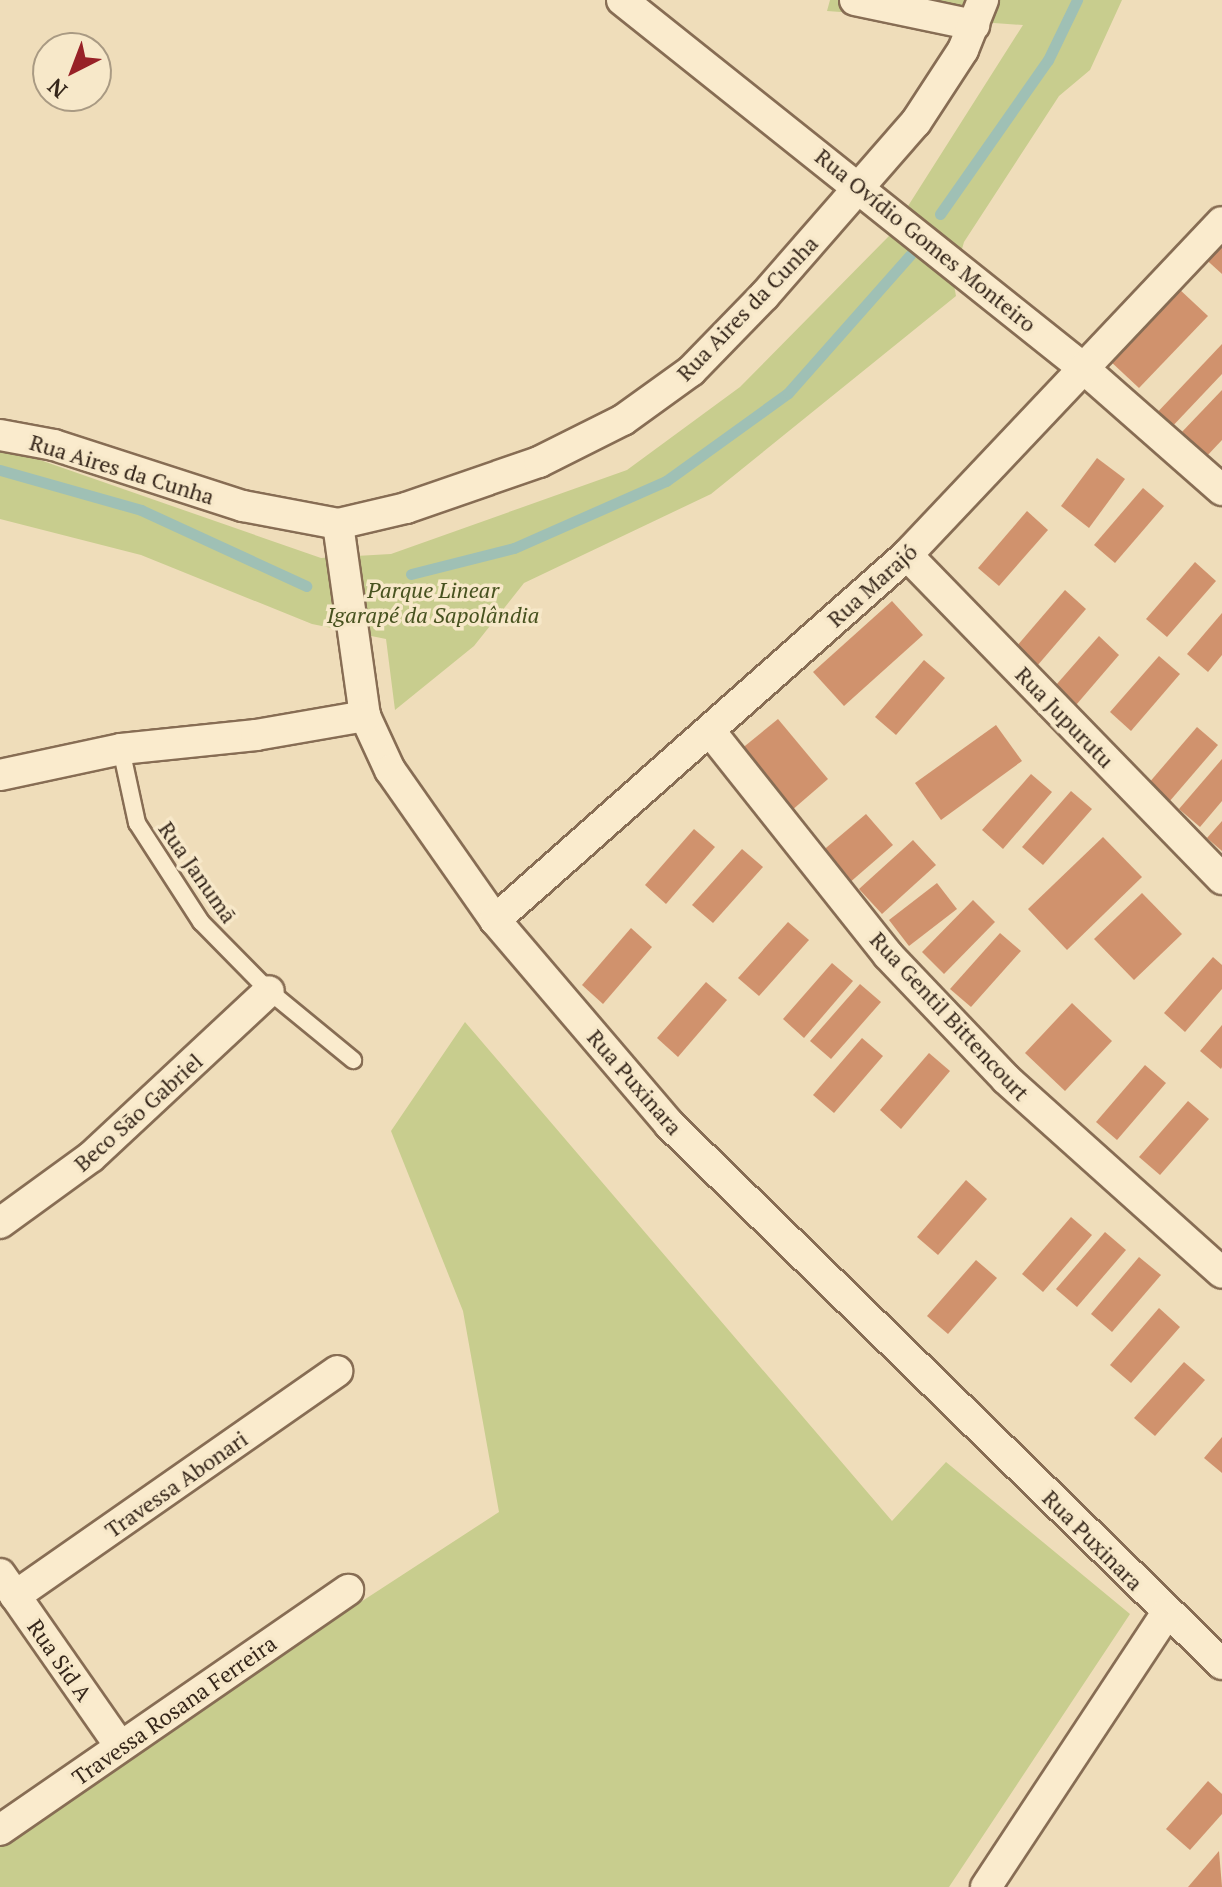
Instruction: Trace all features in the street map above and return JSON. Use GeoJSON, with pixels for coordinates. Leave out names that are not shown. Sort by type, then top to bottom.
{"type":"FeatureCollection","features":[{"type":"Feature","properties":{"kind":"street","name":"Rua Ovídio Gomes Monteiro"},"geometry":{"type":"LineString","coordinates":[[622,0],[862,188],[1083,368],[1222,490]]}},
{"type":"Feature","properties":{"kind":"street"},"geometry":{"type":"LineString","coordinates":[[855,0],[979,12]]}},
{"type":"Feature","properties":{"kind":"street","name":"Rua Aires da Cunha"},"geometry":{"type":"LineString","coordinates":[[0,435],[54,445],[243,506],[338,524],[406,508],[539,462],[623,420],[691,371],[862,188],[916,122],[979,12]]}},
{"type":"Feature","properties":{"kind":"street","name":"Rua Marajó"},"geometry":{"type":"LineString","coordinates":[[495,920],[907,555],[1222,222]]}},
{"type":"Feature","properties":{"kind":"street","name":"Rua Puxinara"},"geometry":{"type":"LineString","coordinates":[[338,524],[365,716],[390,770],[495,920],[669,1124],[1222,1664]]}},
{"type":"Feature","properties":{"kind":"street","name":"Rua Jupurutu"},"geometry":{"type":"LineString","coordinates":[[907,555],[1222,879]]}},
{"type":"Feature","properties":{"kind":"street"},"geometry":{"type":"LineString","coordinates":[[0,775],[121,749],[256,735],[365,716]]}},
{"type":"Feature","properties":{"kind":"street","name":"Rua Gentil Bittencourt"},"geometry":{"type":"LineString","coordinates":[[710,731],[888,955],[1006,1079],[1222,1273]]}},
{"type":"Feature","properties":{"kind":"street","name":"Beco São Gabriel"},"geometry":{"type":"LineString","coordinates":[[0,1223],[91,1157],[269,991]]}},
{"type":"Feature","properties":{"kind":"street","name":"Travessa Abonari"},"geometry":{"type":"LineString","coordinates":[[8,1585],[337,1371]]}},
{"type":"Feature","properties":{"kind":"street","name":"Rua Sid A"},"geometry":{"type":"LineString","coordinates":[[8,1585],[120,1746]]}},
{"type":"Feature","properties":{"kind":"street","name":"Travessa Rosana Ferreira"},"geometry":{"type":"LineString","coordinates":[[0,1830],[348,1590]]}},
{"type":"Feature","properties":{"kind":"street"},"geometry":{"type":"LineString","coordinates":[[986,1887],[1167,1613]]}},
{"type":"Feature","properties":{"kind":"lane","name":"Rua Janumã"},"geometry":{"type":"LineString","coordinates":[[121,749],[137,823],[201,922],[269,991],[353,1060]]}},
{"type":"Feature","properties":{"kind":"green space","name":"Parque Linear Igarapé da Sapolândia"},"geometry":{"type":"Polygon","coordinates":[[[830,0],[1122,0],[1090,70],[1059,96],[964,242],[953,280],[956,296],[711,494],[524,583],[474,646],[395,710],[386,639],[312,624],[141,555],[0,519],[0,451],[20,453],[321,558],[391,554],[627,470],[740,387],[889,236],[1023,25],[827,11],[830,0]]]}},
{"type":"Feature","properties":{"kind":"green space"},"geometry":{"type":"Polygon","coordinates":[[[465,1022],[892,1521],[946,1462],[1130,1614],[949,1887],[0,1887],[0,1837],[499,1512],[463,1311],[391,1131],[465,1022]]]}},
{"type":"Feature","properties":{"kind":"building"},"geometry":{"type":"Polygon","coordinates":[[[1222,231],[1222,274],[1200,254],[1222,231]]]}},
{"type":"Feature","properties":{"kind":"building"},"geometry":{"type":"Polygon","coordinates":[[[1178,288],[1208,316],[1139,388],[1109,360],[1178,288]]]}},
{"type":"Feature","properties":{"kind":"building"},"geometry":{"type":"Polygon","coordinates":[[[1222,344],[1222,374],[1168,431],[1153,417],[1222,344]]]}},
{"type":"Feature","properties":{"kind":"building"},"geometry":{"type":"Polygon","coordinates":[[[1222,390],[1222,440],[1205,458],[1180,434],[1222,390]]]}},
{"type":"Feature","properties":{"kind":"building"},"geometry":{"type":"Polygon","coordinates":[[[1097,458],[1125,479],[1089,528],[1061,506],[1097,458]]]}},
{"type":"Feature","properties":{"kind":"building"},"geometry":{"type":"Polygon","coordinates":[[[1143,488],[1164,506],[1115,563],[1094,545],[1143,488]]]}},
{"type":"Feature","properties":{"kind":"building"},"geometry":{"type":"Polygon","coordinates":[[[1027,511],[1048,530],[999,586],[978,568],[1027,511]]]}},
{"type":"Feature","properties":{"kind":"building"},"geometry":{"type":"Polygon","coordinates":[[[1195,562],[1216,581],[1167,637],[1146,619],[1195,562]]]}},
{"type":"Feature","properties":{"kind":"building"},"geometry":{"type":"Polygon","coordinates":[[[1065,590],[1086,609],[1037,666],[1016,647],[1065,590]]]}},
{"type":"Feature","properties":{"kind":"building"},"geometry":{"type":"Polygon","coordinates":[[[892,601],[923,635],[844,706],[813,672],[892,601]]]}},
{"type":"Feature","properties":{"kind":"building"},"geometry":{"type":"Polygon","coordinates":[[[1222,613],[1222,655],[1208,672],[1187,654],[1222,613]]]}},
{"type":"Feature","properties":{"kind":"building"},"geometry":{"type":"Polygon","coordinates":[[[1099,636],[1119,655],[1070,712],[1049,693],[1099,636]]]}},
{"type":"Feature","properties":{"kind":"building"},"geometry":{"type":"Polygon","coordinates":[[[1159,656],[1180,674],[1131,731],[1110,712],[1159,656]]]}},
{"type":"Feature","properties":{"kind":"building"},"geometry":{"type":"Polygon","coordinates":[[[924,660],[945,678],[896,735],[875,717],[924,660]]]}},
{"type":"Feature","properties":{"kind":"building"},"geometry":{"type":"Polygon","coordinates":[[[778,719],[828,779],[791,811],[740,750],[778,719]]]}},
{"type":"Feature","properties":{"kind":"building"},"geometry":{"type":"Polygon","coordinates":[[[996,725],[1022,761],[941,820],[915,783],[996,725]]]}},
{"type":"Feature","properties":{"kind":"building"},"geometry":{"type":"Polygon","coordinates":[[[1197,727],[1218,745],[1169,802],[1148,784],[1197,727]]]}},
{"type":"Feature","properties":{"kind":"building"},"geometry":{"type":"Polygon","coordinates":[[[1222,759],[1222,801],[1200,827],[1179,809],[1222,759]]]}},
{"type":"Feature","properties":{"kind":"building"},"geometry":{"type":"Polygon","coordinates":[[[1031,774],[1052,792],[1003,849],[982,830],[1031,774]]]}},
{"type":"Feature","properties":{"kind":"building"},"geometry":{"type":"Polygon","coordinates":[[[1071,791],[1092,809],[1043,865],[1022,847],[1071,791]]]}},
{"type":"Feature","properties":{"kind":"building"},"geometry":{"type":"Polygon","coordinates":[[[866,814],[893,845],[848,884],[820,853],[866,814]]]}},
{"type":"Feature","properties":{"kind":"building"},"geometry":{"type":"Polygon","coordinates":[[[1222,821],[1222,851],[1207,838],[1222,821]]]}},
{"type":"Feature","properties":{"kind":"building"},"geometry":{"type":"Polygon","coordinates":[[[694,829],[715,847],[666,904],[645,885],[694,829]]]}},
{"type":"Feature","properties":{"kind":"building"},"geometry":{"type":"Polygon","coordinates":[[[1103,837],[1142,877],[1067,950],[1028,909],[1103,837]]]}},
{"type":"Feature","properties":{"kind":"building"},"geometry":{"type":"Polygon","coordinates":[[[913,840],[936,865],[882,914],[859,889],[913,840]]]}},
{"type":"Feature","properties":{"kind":"building"},"geometry":{"type":"Polygon","coordinates":[[[742,849],[763,867],[713,923],[692,905],[742,849]]]}},
{"type":"Feature","properties":{"kind":"building"},"geometry":{"type":"Polygon","coordinates":[[[937,883],[957,909],[909,946],[889,920],[937,883]]]}},
{"type":"Feature","properties":{"kind":"building"},"geometry":{"type":"Polygon","coordinates":[[[1142,893],[1182,934],[1134,980],[1094,939],[1142,893]]]}},
{"type":"Feature","properties":{"kind":"building"},"geometry":{"type":"Polygon","coordinates":[[[973,900],[995,922],[944,974],[922,952],[973,900]]]}},
{"type":"Feature","properties":{"kind":"building"},"geometry":{"type":"Polygon","coordinates":[[[788,922],[809,940],[759,996],[738,978],[788,922]]]}},
{"type":"Feature","properties":{"kind":"building"},"geometry":{"type":"Polygon","coordinates":[[[631,928],[652,947],[603,1004],[582,985],[631,928]]]}},
{"type":"Feature","properties":{"kind":"building"},"geometry":{"type":"Polygon","coordinates":[[[1000,933],[1021,951],[971,1007],[950,989],[1000,933]]]}},
{"type":"Feature","properties":{"kind":"building"},"geometry":{"type":"Polygon","coordinates":[[[1213,957],[1222,965],[1222,989],[1185,1032],[1164,1013],[1213,957]]]}},
{"type":"Feature","properties":{"kind":"building"},"geometry":{"type":"Polygon","coordinates":[[[832,963],[853,981],[804,1038],[783,1019],[832,963]]]}},
{"type":"Feature","properties":{"kind":"building"},"geometry":{"type":"Polygon","coordinates":[[[706,982],[727,1000],[678,1057],[657,1038],[706,982]]]}},
{"type":"Feature","properties":{"kind":"building"},"geometry":{"type":"Polygon","coordinates":[[[860,984],[881,1002],[831,1059],[810,1041],[860,984]]]}},
{"type":"Feature","properties":{"kind":"building"},"geometry":{"type":"Polygon","coordinates":[[[1072,1003],[1112,1041],[1065,1091],[1025,1053],[1072,1003]]]}},
{"type":"Feature","properties":{"kind":"building"},"geometry":{"type":"Polygon","coordinates":[[[1222,1025],[1222,1067],[1221,1069],[1200,1051],[1222,1025]]]}},
{"type":"Feature","properties":{"kind":"building"},"geometry":{"type":"Polygon","coordinates":[[[862,1038],[883,1056],[834,1113],[813,1095],[862,1038]]]}},
{"type":"Feature","properties":{"kind":"building"},"geometry":{"type":"Polygon","coordinates":[[[929,1053],[950,1071],[901,1129],[880,1110],[929,1053]]]}},
{"type":"Feature","properties":{"kind":"building"},"geometry":{"type":"Polygon","coordinates":[[[1145,1065],[1166,1083],[1117,1140],[1096,1122],[1145,1065]]]}},
{"type":"Feature","properties":{"kind":"building"},"geometry":{"type":"Polygon","coordinates":[[[1188,1101],[1209,1119],[1160,1175],[1139,1157],[1188,1101]]]}},
{"type":"Feature","properties":{"kind":"building"},"geometry":{"type":"Polygon","coordinates":[[[966,1180],[987,1199],[938,1255],[917,1237],[966,1180]]]}},
{"type":"Feature","properties":{"kind":"building"},"geometry":{"type":"Polygon","coordinates":[[[1071,1217],[1092,1235],[1043,1292],[1022,1274],[1071,1217]]]}},
{"type":"Feature","properties":{"kind":"building"},"geometry":{"type":"Polygon","coordinates":[[[1105,1232],[1126,1250],[1077,1307],[1056,1289],[1105,1232]]]}},
{"type":"Feature","properties":{"kind":"building"},"geometry":{"type":"Polygon","coordinates":[[[1139,1257],[1161,1275],[1112,1332],[1091,1314],[1139,1257]]]}},
{"type":"Feature","properties":{"kind":"building"},"geometry":{"type":"Polygon","coordinates":[[[976,1260],[997,1278],[948,1334],[927,1316],[976,1260]]]}},
{"type":"Feature","properties":{"kind":"building"},"geometry":{"type":"Polygon","coordinates":[[[1159,1308],[1180,1327],[1131,1383],[1110,1365],[1159,1308]]]}},
{"type":"Feature","properties":{"kind":"building"},"geometry":{"type":"Polygon","coordinates":[[[1184,1362],[1205,1380],[1155,1436],[1134,1418],[1184,1362]]]}},
{"type":"Feature","properties":{"kind":"building"},"geometry":{"type":"Polygon","coordinates":[[[1222,1437],[1222,1473],[1204,1458],[1222,1437]]]}},
{"type":"Feature","properties":{"kind":"building"},"geometry":{"type":"Polygon","coordinates":[[[1208,1781],[1222,1794],[1222,1814],[1190,1850],[1166,1829],[1208,1781]]]}},
{"type":"Feature","properties":{"kind":"building"},"geometry":{"type":"Polygon","coordinates":[[[1219,1851],[1222,1887],[1188,1887],[1219,1851]]]}},
{"type":"Feature","properties":{"kind":"waterway"},"geometry":{"type":"LineString","coordinates":[[940,214],[1048,60],[1077,0]]}},
{"type":"Feature","properties":{"kind":"waterway"},"geometry":{"type":"LineString","coordinates":[[411,574],[514,548],[666,481],[788,393],[910,255]]}},
{"type":"Feature","properties":{"kind":"waterway"},"geometry":{"type":"LineString","coordinates":[[0,470],[141,510],[306,586]]}}]}
